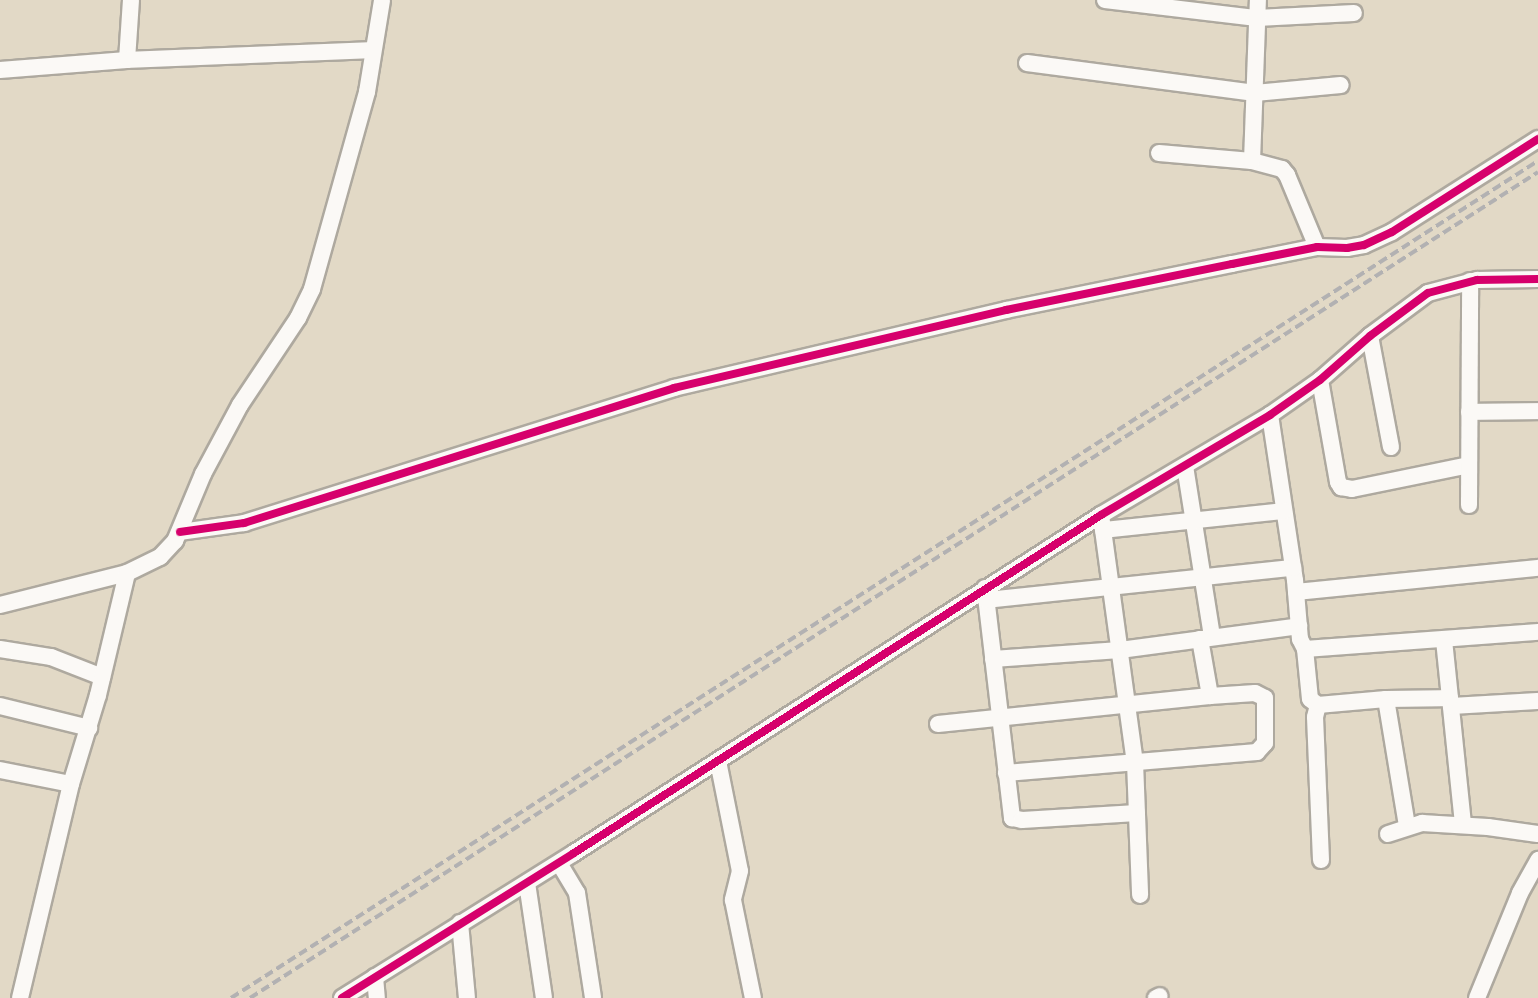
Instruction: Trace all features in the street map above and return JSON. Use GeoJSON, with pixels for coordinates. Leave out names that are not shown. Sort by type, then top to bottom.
{"type":"FeatureCollection","features":[{"type":"Feature","properties":{"kind":"street"},"geometry":{"type":"LineString","coordinates":[[127,60],[131,0]]}},
{"type":"Feature","properties":{"kind":"street"},"geometry":{"type":"LineString","coordinates":[[0,605],[127,573],[168,550],[180,532],[203,474],[240,405],[298,318],[312,289],[367,92],[382,0]]}},
{"type":"Feature","properties":{"kind":"street"},"geometry":{"type":"LineString","coordinates":[[1105,0],[1257,18],[1354,13]]}},
{"type":"Feature","properties":{"kind":"street"},"geometry":{"type":"LineString","coordinates":[[1252,161],[1258,0]]}},
{"type":"Feature","properties":{"kind":"street"},"geometry":{"type":"LineString","coordinates":[[0,70],[127,60],[373,50]]}},
{"type":"Feature","properties":{"kind":"street"},"geometry":{"type":"LineString","coordinates":[[1027,63],[1255,93],[1341,85]]}},
{"type":"Feature","properties":{"kind":"street"},"geometry":{"type":"LineString","coordinates":[[180,532],[244,523],[662,391],[1006,310],[1317,247],[1347,248],[1379,239],[1538,139]]}},
{"type":"Feature","properties":{"kind":"street"},"geometry":{"type":"LineString","coordinates":[[1159,153],[1252,161],[1282,169],[1287,175],[1317,247]]}},
{"type":"Feature","properties":{"kind":"street"},"geometry":{"type":"LineString","coordinates":[[342,998],[1102,523],[1185,466],[1269,415],[1320,380],[1370,336],[1428,293],[1470,281],[1538,279]]}},
{"type":"Feature","properties":{"kind":"street"},"geometry":{"type":"LineString","coordinates":[[1469,505],[1470,281]]}},
{"type":"Feature","properties":{"kind":"street"},"geometry":{"type":"LineString","coordinates":[[1370,336],[1391,447]]}},
{"type":"Feature","properties":{"kind":"street"},"geometry":{"type":"LineString","coordinates":[[1320,380],[1338,482],[1341,487],[1352,489],[1469,465]]}},
{"type":"Feature","properties":{"kind":"street"},"geometry":{"type":"LineString","coordinates":[[1469,412],[1538,411]]}},
{"type":"Feature","properties":{"kind":"street"},"geometry":{"type":"LineString","coordinates":[[1269,415],[1293,568],[1301,645],[1305,649],[1310,699],[1318,705],[1386,699],[1451,702],[1538,701]]}},
{"type":"Feature","properties":{"kind":"street"},"geometry":{"type":"LineString","coordinates":[[1185,466],[1202,577],[1210,696]]}},
{"type":"Feature","properties":{"kind":"street"},"geometry":{"type":"LineString","coordinates":[[1102,523],[1194,520],[1284,511]]}},
{"type":"Feature","properties":{"kind":"street"},"geometry":{"type":"LineString","coordinates":[[1102,523],[1135,762],[1140,895]]}},
{"type":"Feature","properties":{"kind":"street"},"geometry":{"type":"LineString","coordinates":[[986,594],[1111,586],[1293,568]]}},
{"type":"Feature","properties":{"kind":"street"},"geometry":{"type":"LineString","coordinates":[[1296,592],[1538,568]]}},
{"type":"Feature","properties":{"kind":"street"},"geometry":{"type":"LineString","coordinates":[[20,998],[71,784],[89,728],[127,573]]}},
{"type":"Feature","properties":{"kind":"street"},"geometry":{"type":"LineString","coordinates":[[986,594],[1010,813],[1017,820],[1137,813]]}},
{"type":"Feature","properties":{"kind":"street"},"geometry":{"type":"LineString","coordinates":[[993,659],[1120,650],[1299,626]]}},
{"type":"Feature","properties":{"kind":"street"},"geometry":{"type":"LineString","coordinates":[[1305,649],[1538,632]]}},
{"type":"Feature","properties":{"kind":"street"},"geometry":{"type":"LineString","coordinates":[[1444,640],[1463,825]]}},
{"type":"Feature","properties":{"kind":"street"},"geometry":{"type":"LineString","coordinates":[[0,649],[51,657],[102,677]]}},
{"type":"Feature","properties":{"kind":"street"},"geometry":{"type":"LineString","coordinates":[[938,724],[1210,696],[1255,693],[1265,698],[1263,748],[1248,754],[1006,773]]}},
{"type":"Feature","properties":{"kind":"street"},"geometry":{"type":"LineString","coordinates":[[1386,699],[1407,826]]}},
{"type":"Feature","properties":{"kind":"street"},"geometry":{"type":"LineString","coordinates":[[1318,705],[1315,717],[1321,860]]}},
{"type":"Feature","properties":{"kind":"street"},"geometry":{"type":"LineString","coordinates":[[0,706],[89,728]]}},
{"type":"Feature","properties":{"kind":"street"},"geometry":{"type":"LineString","coordinates":[[718,761],[740,871],[733,900],[753,998]]}},
{"type":"Feature","properties":{"kind":"street"},"geometry":{"type":"LineString","coordinates":[[0,770],[71,784]]}},
{"type":"Feature","properties":{"kind":"street"},"geometry":{"type":"LineString","coordinates":[[1388,834],[1422,823],[1529,831],[1538,834]]}},
{"type":"Feature","properties":{"kind":"street"},"geometry":{"type":"LineString","coordinates":[[1477,998],[1527,880],[1538,860]]}},
{"type":"Feature","properties":{"kind":"street"},"geometry":{"type":"LineString","coordinates":[[559,863],[577,893],[593,998]]}},
{"type":"Feature","properties":{"kind":"street"},"geometry":{"type":"LineString","coordinates":[[527,883],[544,998]]}},
{"type":"Feature","properties":{"kind":"street"},"geometry":{"type":"LineString","coordinates":[[460,923],[467,998]]}},
{"type":"Feature","properties":{"kind":"street"},"geometry":{"type":"LineString","coordinates":[[375,977],[377,998]]}},
{"type":"Feature","properties":{"kind":"railway"},"geometry":{"type":"LineString","coordinates":[[231,998],[1538,161]]}},
{"type":"Feature","properties":{"kind":"railway"},"geometry":{"type":"LineString","coordinates":[[250,998],[1538,172]]}},
{"type":"Feature","properties":{"kind":"cycle path"},"geometry":{"type":"LineString","coordinates":[[180,532],[244,523],[674,388],[1006,310],[1317,247],[1347,248],[1364,245],[1392,232],[1538,139]]}},
{"type":"Feature","properties":{"kind":"cycle path"},"geometry":{"type":"LineString","coordinates":[[342,998],[574,853],[1101,515],[1270,415],[1320,380],[1370,336],[1428,293],[1477,280],[1538,279]]}}]}
